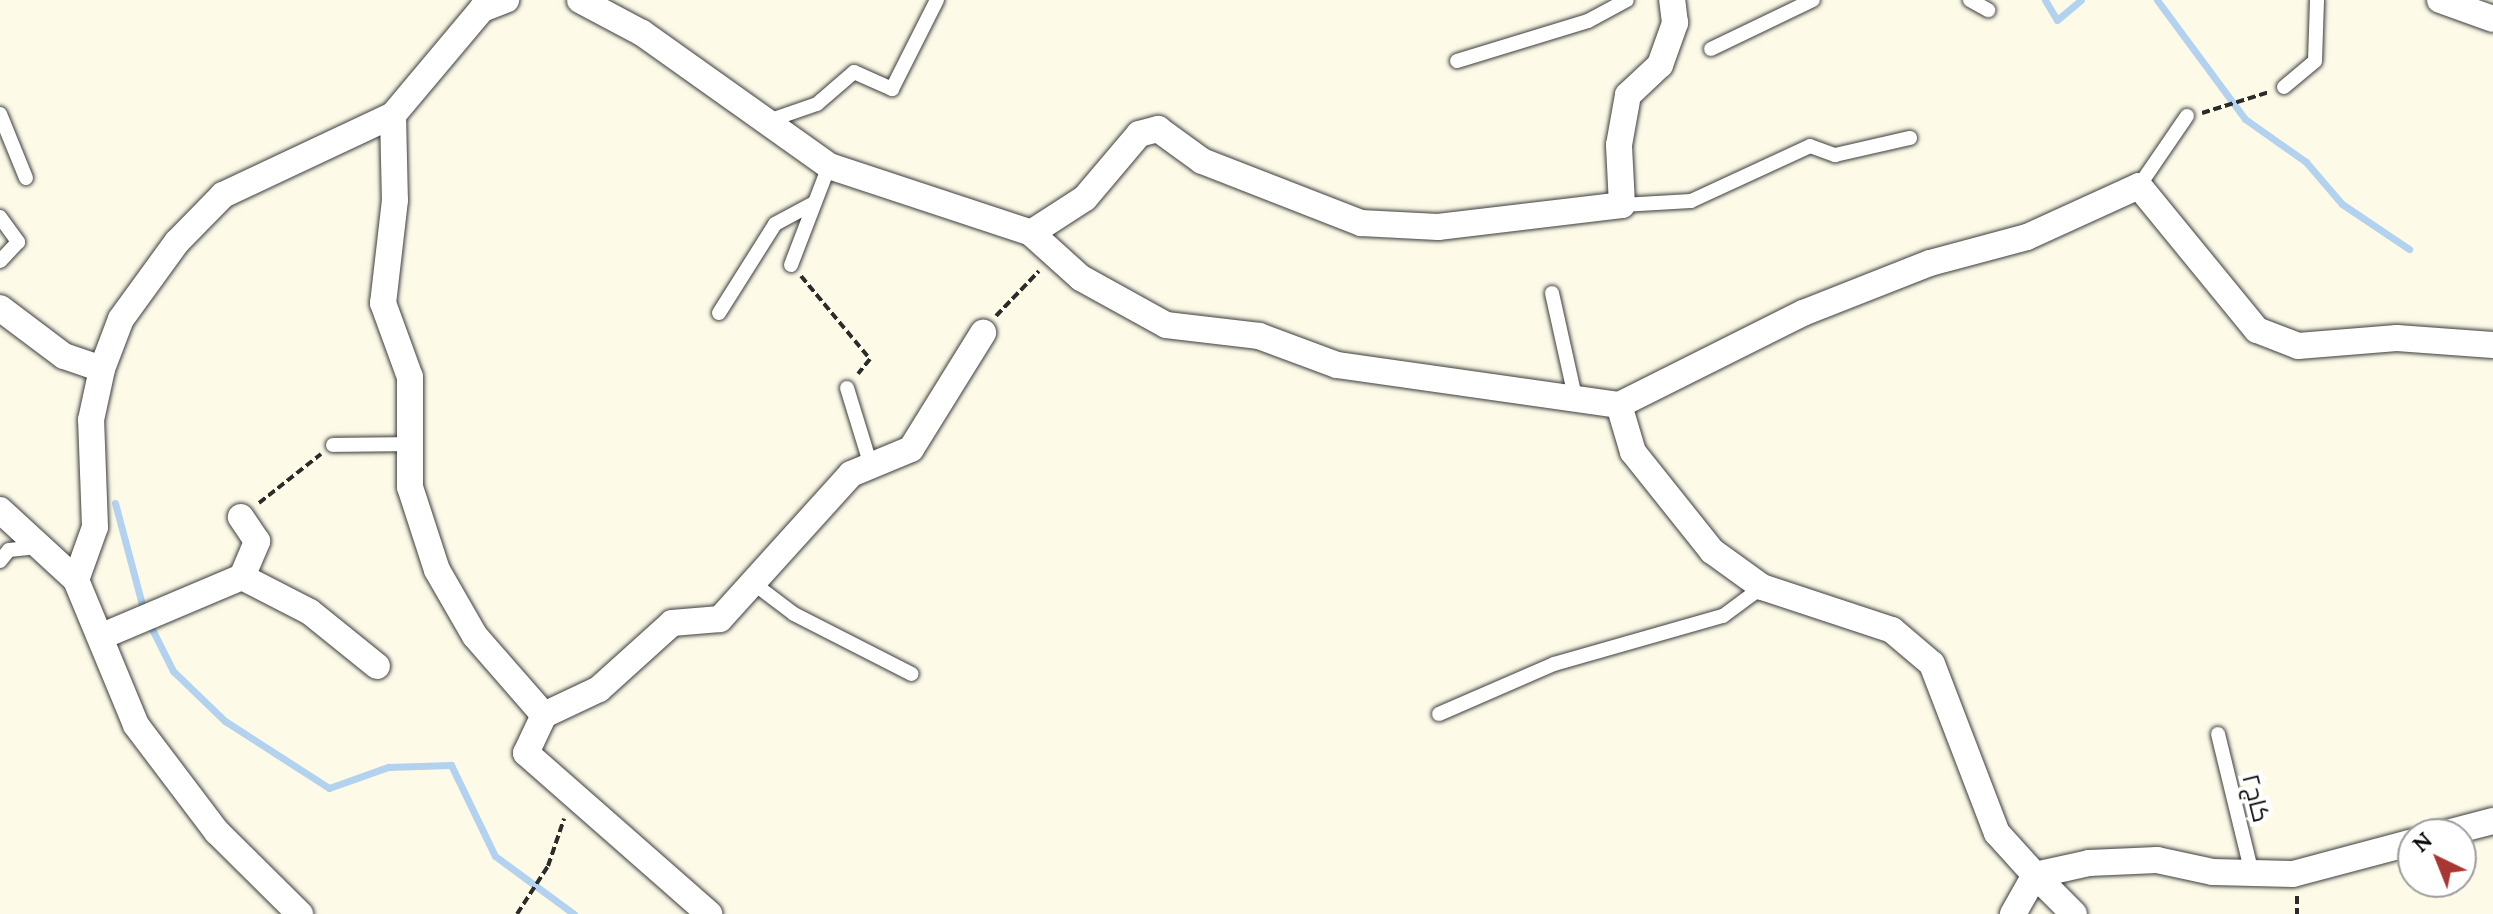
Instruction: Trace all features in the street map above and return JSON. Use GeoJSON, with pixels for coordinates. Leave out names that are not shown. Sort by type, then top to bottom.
{"type":"FeatureCollection","features":[{"type":"Feature","properties":{"kind":"street"},"geometry":{"type":"LineString","coordinates":[[580,0],[642,33],[761,123],[829,166],[1031,233],[1055,255],[1166,325],[1259,336],[1337,365],[1619,405],[1803,313],[1930,263],[2027,237],[2139,186],[2257,330],[2298,346],[2397,338],[2493,345]]}},
{"type":"Feature","properties":{"kind":"street"},"geometry":{"type":"LineString","coordinates":[[1031,233],[1085,198],[1139,134],[1158,129],[1216,167],[1361,223],[1438,227],[1622,205],[1619,145],[1628,95],[1660,65],[1675,23],[1672,0]]}},
{"type":"Feature","properties":{"kind":"street"},"geometry":{"type":"LineString","coordinates":[[2440,0],[2493,19]]}},
{"type":"Feature","properties":{"kind":"street"},"geometry":{"type":"LineString","coordinates":[[76,580],[95,527],[91,420],[102,369],[121,319],[223,195],[393,115],[488,3]]}},
{"type":"Feature","properties":{"kind":"street"},"geometry":{"type":"LineString","coordinates":[[393,115],[395,200],[383,303],[410,377],[410,487],[437,570],[475,636],[544,715]]}},
{"type":"Feature","properties":{"kind":"street"},"geometry":{"type":"LineString","coordinates":[[0,308],[64,356],[102,369]]}},
{"type":"Feature","properties":{"kind":"street"},"geometry":{"type":"LineString","coordinates":[[709,914],[571,798],[526,753],[544,715],[599,689],[672,623],[720,619],[757,586],[815,507],[871,466],[911,449],[983,333]]}},
{"type":"Feature","properties":{"kind":"street"},"geometry":{"type":"LineString","coordinates":[[1619,405],[1633,452],[1677,515],[1762,587],[1892,630],[1932,664],[1997,833],[2074,914]]}},
{"type":"Feature","properties":{"kind":"street"},"geometry":{"type":"LineString","coordinates":[[0,510],[76,580],[136,725],[217,832],[300,914]]}},
{"type":"Feature","properties":{"kind":"street"},"geometry":{"type":"LineString","coordinates":[[100,637],[242,577],[257,541],[241,517]]}},
{"type":"Feature","properties":{"kind":"street"},"geometry":{"type":"LineString","coordinates":[[242,577],[310,612],[377,666]]}},
{"type":"Feature","properties":{"kind":"street"},"geometry":{"type":"LineString","coordinates":[[2013,914],[2035,875],[2089,863],[2157,860],[2252,873],[2293,874],[2397,846]]}},
{"type":"Feature","properties":{"kind":"lane"},"geometry":{"type":"LineString","coordinates":[[761,123],[817,104],[854,72],[892,89],[937,0]]}},
{"type":"Feature","properties":{"kind":"lane"},"geometry":{"type":"LineString","coordinates":[[1457,61],[1588,21],[1627,0]]}},
{"type":"Feature","properties":{"kind":"lane"},"geometry":{"type":"LineString","coordinates":[[1711,49],[1813,0]]}},
{"type":"Feature","properties":{"kind":"lane"},"geometry":{"type":"LineString","coordinates":[[1970,0],[1988,10]]}},
{"type":"Feature","properties":{"kind":"lane"},"geometry":{"type":"LineString","coordinates":[[2284,87],[2315,61],[2317,0]]}},
{"type":"Feature","properties":{"kind":"lane"},"geometry":{"type":"LineString","coordinates":[[0,114],[26,178]]}},
{"type":"Feature","properties":{"kind":"lane"},"geometry":{"type":"LineString","coordinates":[[2139,186],[2187,116]]}},
{"type":"Feature","properties":{"kind":"lane"},"geometry":{"type":"LineString","coordinates":[[1622,205],[1691,201],[1810,146],[1835,155],[1910,138]]}},
{"type":"Feature","properties":{"kind":"lane"},"geometry":{"type":"LineString","coordinates":[[791,265],[829,166]]}},
{"type":"Feature","properties":{"kind":"lane"},"geometry":{"type":"LineString","coordinates":[[719,313],[775,224],[814,203]]}},
{"type":"Feature","properties":{"kind":"lane"},"geometry":{"type":"LineString","coordinates":[[0,217],[18,242],[0,261]]}},
{"type":"Feature","properties":{"kind":"lane"},"geometry":{"type":"LineString","coordinates":[[1552,293],[1575,397]]}},
{"type":"Feature","properties":{"kind":"lane"},"geometry":{"type":"LineString","coordinates":[[847,388],[871,466]]}},
{"type":"Feature","properties":{"kind":"lane"},"geometry":{"type":"LineString","coordinates":[[333,445],[410,444]]}},
{"type":"Feature","properties":{"kind":"lane"},"geometry":{"type":"LineString","coordinates":[[0,561],[9,550],[40,547]]}},
{"type":"Feature","properties":{"kind":"lane"},"geometry":{"type":"LineString","coordinates":[[757,586],[912,674]]}},
{"type":"Feature","properties":{"kind":"lane"},"geometry":{"type":"LineString","coordinates":[[1439,714],[1554,664],[1723,616],[1762,587]]}},
{"type":"Feature","properties":{"kind":"lane","name":"کاج۲"},"geometry":{"type":"LineString","coordinates":[[2218,734],[2252,873]]}},
{"type":"Feature","properties":{"kind":"path"},"geometry":{"type":"LineString","coordinates":[[2225,109],[2284,87]]}},
{"type":"Feature","properties":{"kind":"path"},"geometry":{"type":"LineString","coordinates":[[983,333],[1055,255]]}},
{"type":"Feature","properties":{"kind":"path"},"geometry":{"type":"LineString","coordinates":[[791,265],[870,359],[847,388]]}},
{"type":"Feature","properties":{"kind":"path"},"geometry":{"type":"LineString","coordinates":[[241,517],[333,445]]}},
{"type":"Feature","properties":{"kind":"path"},"geometry":{"type":"LineString","coordinates":[[517,914],[548,866],[571,798]]}},
{"type":"Feature","properties":{"kind":"waterway"},"geometry":{"type":"LineString","coordinates":[[2045,0],[2057,20],[2081,0]]}},
{"type":"Feature","properties":{"kind":"waterway"},"geometry":{"type":"LineString","coordinates":[[2157,0],[2245,119],[2306,162],[2342,204],[2409,249]]}},
{"type":"Feature","properties":{"kind":"waterway"},"geometry":{"type":"LineString","coordinates":[[115,503],[144,612]]}},
{"type":"Feature","properties":{"kind":"waterway"},"geometry":{"type":"LineString","coordinates":[[149,623],[173,671],[225,721],[329,788],[388,767],[451,765],[495,856],[574,914]]}}]}
